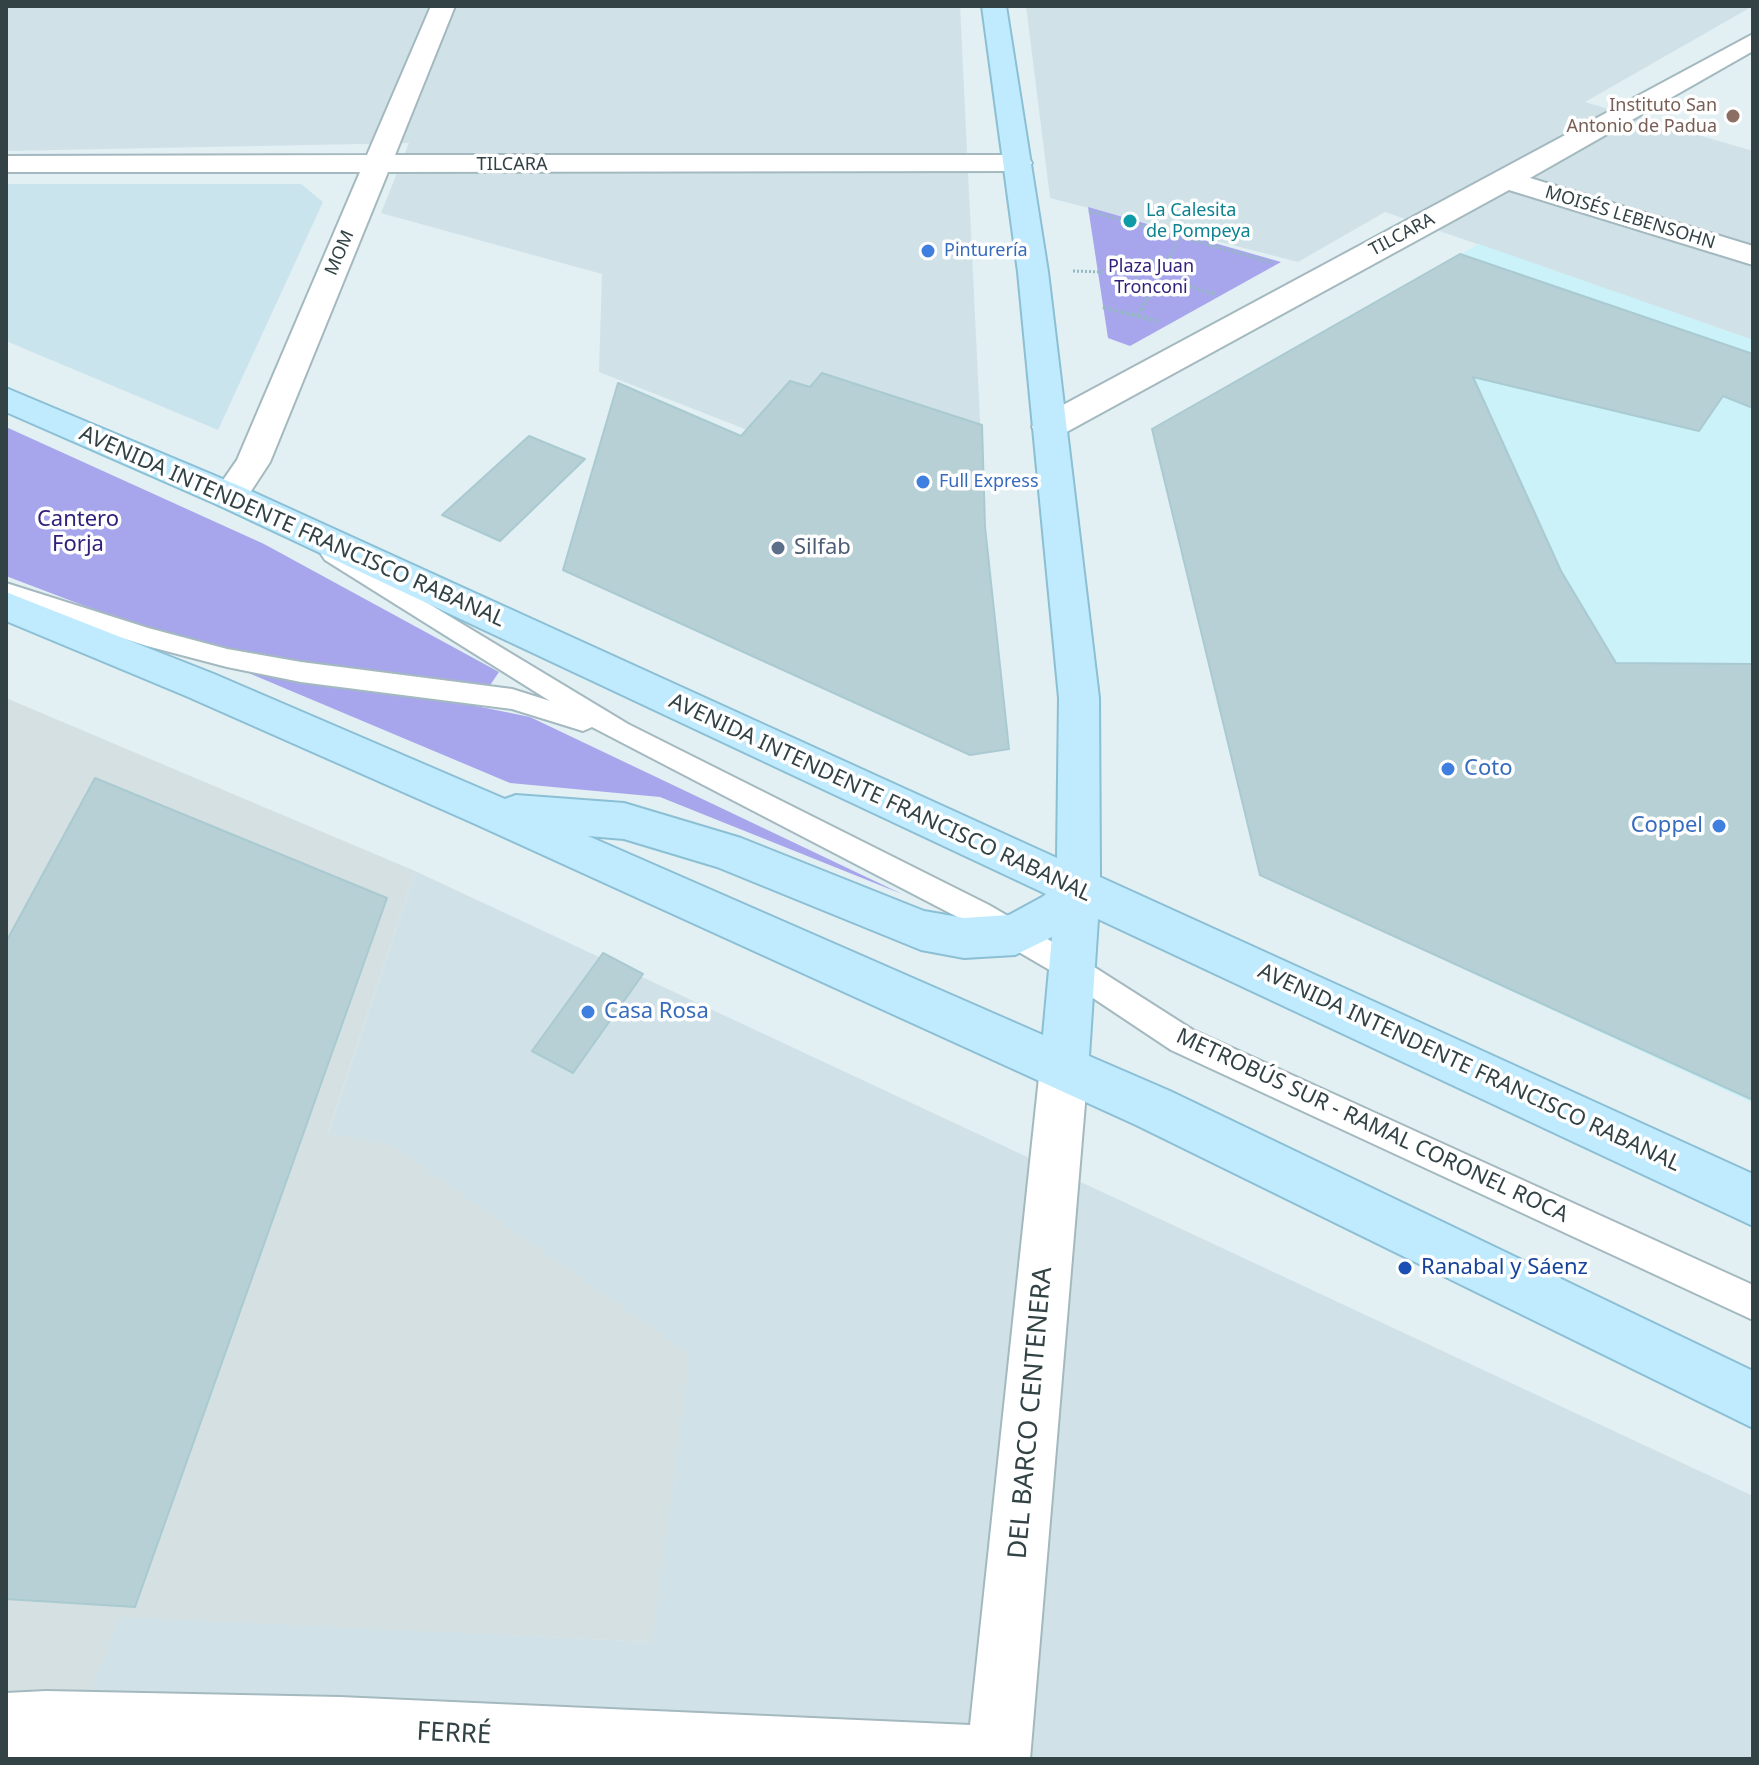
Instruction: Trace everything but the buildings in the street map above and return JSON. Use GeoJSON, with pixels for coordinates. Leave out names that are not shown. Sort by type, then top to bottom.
{"type":"FeatureCollection","features":[{"type":"Feature","properties":{"kind":"main road"},"geometry":{"type":"LineString","coordinates":[[994,6],[1018,163],[1079,698],[1081,801],[1078,890],[1064,1068]]}},
{"type":"Feature","properties":{"kind":"main road","name":"AVENIDA INTENDENTE FRANCISCO RABANAL"},"geometry":{"type":"LineString","coordinates":[[6,399],[230,496],[1753,1200]]}},
{"type":"Feature","properties":{"kind":"main road"},"geometry":{"type":"LineString","coordinates":[[6,606],[200,685],[488,811],[1167,1114],[1753,1400]]}},
{"type":"Feature","properties":{"kind":"main road"},"geometry":{"type":"LineString","coordinates":[[488,811],[624,821],[726,851],[921,930],[964,938],[1015,935],[1058,911],[1078,890]]}},
{"type":"Feature","properties":{"kind":"street","name":"MOM"},"geometry":{"type":"LineString","coordinates":[[230,496],[253,462],[443,6]]}},
{"type":"Feature","properties":{"kind":"street","name":"TILCARA"},"geometry":{"type":"LineString","coordinates":[[1049,427],[1506,180],[1753,41]]}},
{"type":"Feature","properties":{"kind":"street","name":"TILCARA"},"geometry":{"type":"LineString","coordinates":[[6,164],[1018,163]]}},
{"type":"Feature","properties":{"kind":"street","name":"MOISÉS LEBENSOHN"},"geometry":{"type":"LineString","coordinates":[[1506,180],[1753,256]]}},
{"type":"Feature","properties":{"kind":"street","name":"DEL BARCO CENTENERA"},"geometry":{"type":"LineString","coordinates":[[998,1759],[1064,1068]]}},
{"type":"Feature","properties":{"kind":"street","name":"FERRÉ"},"geometry":{"type":"LineString","coordinates":[[6,1725],[46,1723],[336,1744],[998,1759]]}},
{"type":"Feature","properties":{"kind":"lane","name":"METROBÚS SUR - RAMAL CORONEL ROCA"},"geometry":{"type":"LineString","coordinates":[[268,514],[619,731],[1015,935],[1182,1040],[1753,1303]]}},
{"type":"Feature","properties":{"kind":"lane","name":"METROBÚS SUR - RAMAL CORONEL ROCA"},"geometry":{"type":"LineString","coordinates":[[6,592],[147,637],[227,658],[301,672],[512,699],[619,731]]}},
{"type":"Feature","properties":{"kind":"path"},"geometry":{"type":"LineString","coordinates":[[1089,211],[1277,264]]}},
{"type":"Feature","properties":{"kind":"path"},"geometry":{"type":"LineString","coordinates":[[1167,262],[1180,237]]}},
{"type":"Feature","properties":{"kind":"path"},"geometry":{"type":"LineString","coordinates":[[1132,273],[1138,283],[1152,289],[1171,289],[1181,283],[1183,272],[1167,262],[1142,262],[1136,257]]}},
{"type":"Feature","properties":{"kind":"path"},"geometry":{"type":"LineString","coordinates":[[1132,273],[1142,262]]}},
{"type":"Feature","properties":{"kind":"path"},"geometry":{"type":"LineString","coordinates":[[1098,270],[1132,273]]}},
{"type":"Feature","properties":{"kind":"path"},"geometry":{"type":"LineString","coordinates":[[1181,283],[1221,296]]}},
{"type":"Feature","properties":{"kind":"path"},"geometry":{"type":"LineString","coordinates":[[1138,316],[1152,289]]}},
{"type":"Feature","properties":{"kind":"path"},"geometry":{"type":"LineString","coordinates":[[1103,307],[1169,324]]}},
{"type":"Feature","properties":{"kind":"shaded area"},"geometry":{"type":"Polygon","coordinates":[[[6,6],[960,6],[985,523],[599,372],[602,274],[381,213],[409,143],[6,151],[6,6]]]}},
{"type":"Feature","properties":{"kind":"shaded area"},"geometry":{"type":"Polygon","coordinates":[[[1026,6],[1753,6],[1585,102],[1753,151],[1753,340],[1385,212],[1298,262],[1050,198],[1026,6]]]}},
{"type":"Feature","properties":{"kind":"shaded area"},"geometry":{"type":"Polygon","coordinates":[[[6,184],[301,184],[323,202],[218,430],[6,341],[6,184]]]}},
{"type":"Feature","properties":{"kind":"shaded area","name":"Coto"},"geometry":{"type":"Polygon","coordinates":[[[1479,244],[1753,340],[1753,1103],[1260,875],[1152,429],[1479,244]]]}},
{"type":"Feature","properties":{"kind":"shaded area"},"geometry":{"type":"Polygon","coordinates":[[[6,698],[415,871],[328,1133],[392,1145],[690,1355],[652,1642],[120,1617],[64,1759],[6,1759],[6,698]]]}},
{"type":"Feature","properties":{"kind":"shaded area"},"geometry":{"type":"Polygon","coordinates":[[[415,871],[1753,1496],[1753,1759],[64,1759],[120,1616],[652,1642],[392,1145],[328,1134],[415,871]]]}},
{"type":"Feature","properties":{"kind":"green space","name":"Plaza Juan Tronconi"},"geometry":{"type":"Polygon","coordinates":[[[1088,207],[1281,262],[1130,346],[1108,338],[1088,207]]]}},
{"type":"Feature","properties":{"kind":"green space","name":"Cantero Forja"},"geometry":{"type":"Polygon","coordinates":[[[6,427],[264,544],[499,672],[476,706],[530,717],[902,894],[660,797],[510,783],[132,624],[6,576],[6,427]]]}},
{"type":"Feature","properties":{"kind":"place","name":"Instituto San Antonio de Padua"},"geometry":{"type":"Point","coordinates":[1733,116]}},
{"type":"Feature","properties":{"kind":"place","name":"La Calesita de Pompeya"},"geometry":{"type":"Point","coordinates":[1130,221]}},
{"type":"Feature","properties":{"kind":"place","name":"Pinturería"},"geometry":{"type":"Point","coordinates":[928,251]}},
{"type":"Feature","properties":{"kind":"place","name":"Full Express"},"geometry":{"type":"Point","coordinates":[923,482]}},
{"type":"Feature","properties":{"kind":"place","name":"Silfab"},"geometry":{"type":"Point","coordinates":[778,548]}},
{"type":"Feature","properties":{"kind":"place","name":"Coto"},"geometry":{"type":"Point","coordinates":[1448,769]}},
{"type":"Feature","properties":{"kind":"place","name":"Coppel"},"geometry":{"type":"Point","coordinates":[1719,826]}},
{"type":"Feature","properties":{"kind":"place","name":"Casa Rosa"},"geometry":{"type":"Point","coordinates":[588,1012]}},
{"type":"Feature","properties":{"kind":"place","name":"Ranabal y Sáenz"},"geometry":{"type":"Point","coordinates":[1405,1268]}}]}
